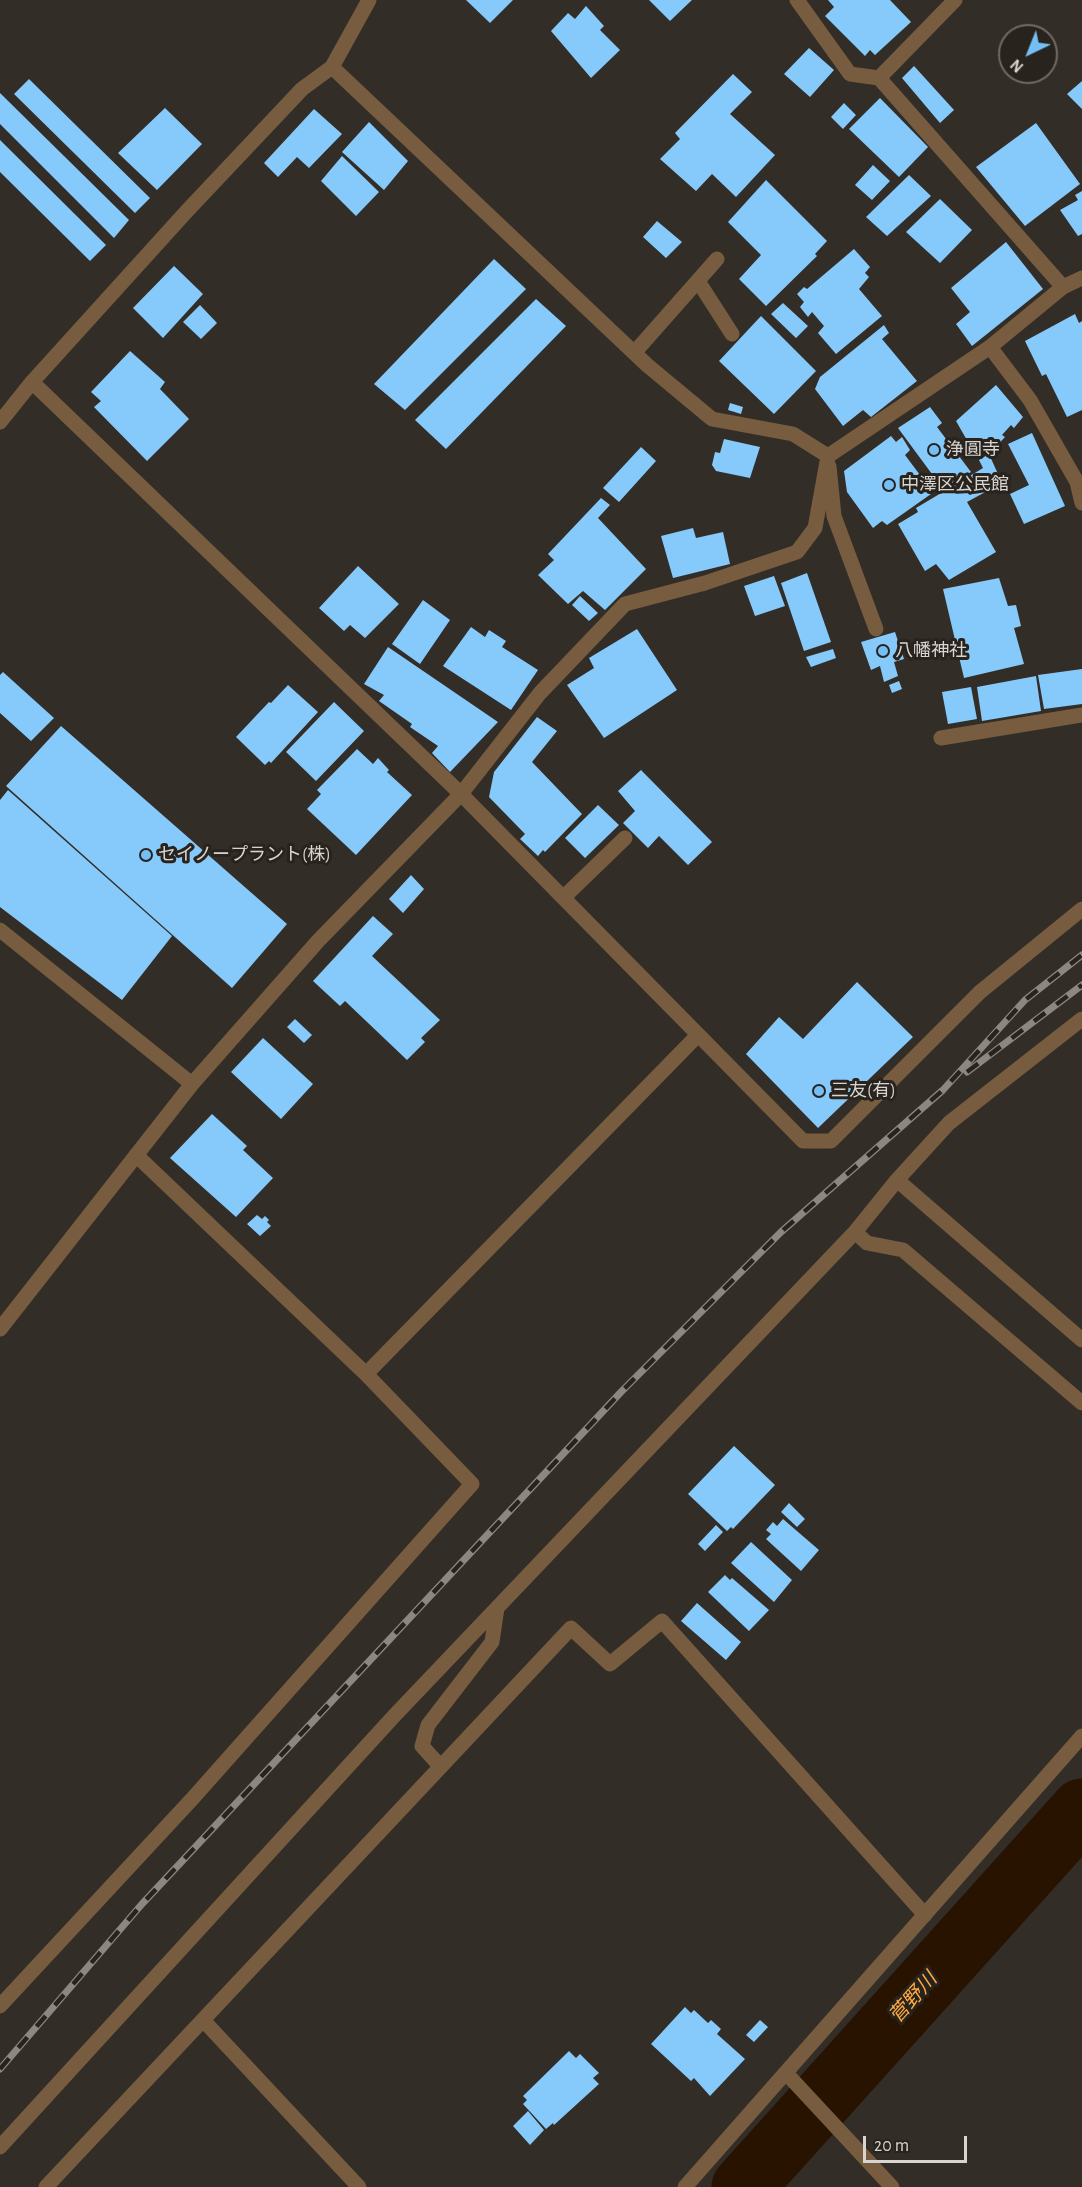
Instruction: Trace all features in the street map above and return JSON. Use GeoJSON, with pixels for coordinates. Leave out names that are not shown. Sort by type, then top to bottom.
{"type":"FeatureCollection","features":[{"type":"Feature","properties":{"kind":"street"},"geometry":{"type":"LineString","coordinates":[[0,422],[32,382],[178,220],[302,89],[332,67],[369,0]]}},
{"type":"Feature","properties":{"kind":"street"},"geometry":{"type":"LineString","coordinates":[[797,0],[850,74],[879,78],[1063,287]]}},
{"type":"Feature","properties":{"kind":"street"},"geometry":{"type":"LineString","coordinates":[[879,78],[955,0]]}},
{"type":"Feature","properties":{"kind":"street"},"geometry":{"type":"LineString","coordinates":[[332,67],[634,353],[712,419],[793,434],[828,456]]}},
{"type":"Feature","properties":{"kind":"street"},"geometry":{"type":"LineString","coordinates":[[634,353],[717,259]]}},
{"type":"Feature","properties":{"kind":"street"},"geometry":{"type":"LineString","coordinates":[[0,1329],[192,1084],[318,941],[461,794],[540,693],[625,604],[705,583],[797,552],[815,528],[828,456],[990,347],[1063,287],[1082,278]]}},
{"type":"Feature","properties":{"kind":"street"},"geometry":{"type":"LineString","coordinates":[[698,281],[732,334]]}},
{"type":"Feature","properties":{"kind":"street"},"geometry":{"type":"LineString","coordinates":[[990,347],[1030,400],[1077,482],[1082,503]]}},
{"type":"Feature","properties":{"kind":"street"},"geometry":{"type":"LineString","coordinates":[[32,382],[461,794],[803,1141],[831,1141],[980,992],[1082,909]]}},
{"type":"Feature","properties":{"kind":"street"},"geometry":{"type":"LineString","coordinates":[[828,456],[834,516],[876,629]]}},
{"type":"Feature","properties":{"kind":"street"},"geometry":{"type":"LineString","coordinates":[[941,738],[1082,715]]}},
{"type":"Feature","properties":{"kind":"street"},"geometry":{"type":"LineString","coordinates":[[564,897],[625,838]]}},
{"type":"Feature","properties":{"kind":"street"},"geometry":{"type":"LineString","coordinates":[[0,930],[192,1084]]}},
{"type":"Feature","properties":{"kind":"street"},"geometry":{"type":"LineString","coordinates":[[0,2147],[394,1716],[855,1232],[897,1180],[949,1123],[1082,1019]]}},
{"type":"Feature","properties":{"kind":"street"},"geometry":{"type":"LineString","coordinates":[[366,1374],[698,1035]]}},
{"type":"Feature","properties":{"kind":"street"},"geometry":{"type":"LineString","coordinates":[[0,2006],[193,1798],[472,1484],[366,1374],[136,1155]]}},
{"type":"Feature","properties":{"kind":"street"},"geometry":{"type":"LineString","coordinates":[[897,1180],[1082,1340]]}},
{"type":"Feature","properties":{"kind":"street"},"geometry":{"type":"LineString","coordinates":[[855,1232],[867,1243],[903,1250],[1082,1403]]}},
{"type":"Feature","properties":{"kind":"street"},"geometry":{"type":"LineString","coordinates":[[440,1766],[422,1746],[428,1725],[492,1642],[497,1608]]}},
{"type":"Feature","properties":{"kind":"street"},"geometry":{"type":"LineString","coordinates":[[46,2187],[571,1628],[610,1664],[662,1621],[925,1915]]}},
{"type":"Feature","properties":{"kind":"street"},"geometry":{"type":"LineString","coordinates":[[685,2187],[790,2078],[925,1915],[1082,1736]]}},
{"type":"Feature","properties":{"kind":"street"},"geometry":{"type":"LineString","coordinates":[[203,2020],[359,2187]]}},
{"type":"Feature","properties":{"kind":"street"},"geometry":{"type":"LineString","coordinates":[[790,2078],[892,2187]]}},
{"type":"Feature","properties":{"kind":"building"},"geometry":{"type":"Polygon","coordinates":[[[466,0],[513,0],[490,23],[466,0]]]}},
{"type":"Feature","properties":{"kind":"building"},"geometry":{"type":"Polygon","coordinates":[[[649,0],[692,0],[670,21],[649,0]]]}},
{"type":"Feature","properties":{"kind":"building"},"geometry":{"type":"Polygon","coordinates":[[[828,0],[890,0],[911,22],[875,55],[870,50],[865,56],[825,16],[834,7],[828,0]]]}},
{"type":"Feature","properties":{"kind":"building"},"geometry":{"type":"Polygon","coordinates":[[[586,6],[604,26],[600,30],[620,50],[591,78],[551,31],[568,13],[575,19],[586,6]]]}},
{"type":"Feature","properties":{"kind":"building"},"geometry":{"type":"Polygon","coordinates":[[[809,48],[834,70],[810,97],[784,74],[809,48]]]}},
{"type":"Feature","properties":{"kind":"building"},"geometry":{"type":"Polygon","coordinates":[[[914,66],[954,110],[940,123],[902,78],[914,66]]]}},
{"type":"Feature","properties":{"kind":"building"},"geometry":{"type":"Polygon","coordinates":[[[733,74],[752,92],[730,114],[775,155],[736,197],[712,174],[696,191],[660,159],[680,139],[675,133],[733,74]]]}},
{"type":"Feature","properties":{"kind":"building"},"geometry":{"type":"Polygon","coordinates":[[[29,79],[150,198],[135,213],[14,94],[29,79]]]}},
{"type":"Feature","properties":{"kind":"building"},"geometry":{"type":"Polygon","coordinates":[[[1082,81],[1082,109],[1067,94],[1082,81]]]}},
{"type":"Feature","properties":{"kind":"building"},"geometry":{"type":"Polygon","coordinates":[[[0,93],[129,220],[114,238],[0,124],[0,93]]]}},
{"type":"Feature","properties":{"kind":"building"},"geometry":{"type":"Polygon","coordinates":[[[880,98],[928,147],[899,177],[849,129],[880,98]]]}},
{"type":"Feature","properties":{"kind":"building"},"geometry":{"type":"Polygon","coordinates":[[[844,103],[856,115],[843,129],[831,117],[844,103]]]}},
{"type":"Feature","properties":{"kind":"building"},"geometry":{"type":"Polygon","coordinates":[[[165,108],[202,144],[157,190],[118,153],[165,108]]]}},
{"type":"Feature","properties":{"kind":"building"},"geometry":{"type":"Polygon","coordinates":[[[314,109],[342,134],[309,168],[297,157],[278,177],[264,163],[314,109]]]}},
{"type":"Feature","properties":{"kind":"building"},"geometry":{"type":"Polygon","coordinates":[[[369,122],[408,161],[384,190],[342,152],[369,122]]]}},
{"type":"Feature","properties":{"kind":"building"},"geometry":{"type":"Polygon","coordinates":[[[1036,123],[1080,184],[1025,226],[976,167],[1036,123]]]}},
{"type":"Feature","properties":{"kind":"building"},"geometry":{"type":"Polygon","coordinates":[[[0,140],[106,245],[90,261],[0,172],[0,140]]]}},
{"type":"Feature","properties":{"kind":"building"},"geometry":{"type":"Polygon","coordinates":[[[342,156],[379,192],[356,216],[321,181],[342,156]]]}},
{"type":"Feature","properties":{"kind":"building"},"geometry":{"type":"Polygon","coordinates":[[[873,165],[890,181],[872,200],[855,185],[873,165]]]}},
{"type":"Feature","properties":{"kind":"building"},"geometry":{"type":"Polygon","coordinates":[[[909,175],[931,196],[887,236],[866,217],[909,175]]]}},
{"type":"Feature","properties":{"kind":"building"},"geometry":{"type":"Polygon","coordinates":[[[766,180],[827,241],[815,254],[817,256],[766,306],[739,279],[761,255],[728,222],[766,180]]]}},
{"type":"Feature","properties":{"kind":"building"},"geometry":{"type":"Polygon","coordinates":[[[1082,191],[1082,234],[1078,236],[1060,210],[1078,200],[1075,195],[1082,191]]]}},
{"type":"Feature","properties":{"kind":"building"},"geometry":{"type":"Polygon","coordinates":[[[940,199],[972,230],[940,263],[906,232],[940,199]]]}},
{"type":"Feature","properties":{"kind":"building"},"geometry":{"type":"Polygon","coordinates":[[[657,221],[682,242],[666,258],[643,237],[657,221]]]}},
{"type":"Feature","properties":{"kind":"building"},"geometry":{"type":"Polygon","coordinates":[[[1006,242],[1043,289],[972,346],[956,324],[970,312],[951,288],[1006,242]]]}},
{"type":"Feature","properties":{"kind":"building"},"geometry":{"type":"Polygon","coordinates":[[[854,249],[870,267],[865,273],[869,277],[859,289],[882,316],[836,354],[818,333],[824,326],[812,312],[808,317],[800,307],[804,302],[797,294],[804,287],[807,289],[854,249]]]}},
{"type":"Feature","properties":{"kind":"building"},"geometry":{"type":"Polygon","coordinates":[[[494,259],[526,289],[405,410],[374,384],[494,259]]]}},
{"type":"Feature","properties":{"kind":"building"},"geometry":{"type":"Polygon","coordinates":[[[174,266],[203,294],[163,338],[133,308],[174,266]]]}},
{"type":"Feature","properties":{"kind":"building"},"geometry":{"type":"Polygon","coordinates":[[[536,299],[566,326],[446,449],[415,420],[536,299]]]}},
{"type":"Feature","properties":{"kind":"building"},"geometry":{"type":"Polygon","coordinates":[[[783,303],[808,326],[796,338],[771,314],[783,303]]]}},
{"type":"Feature","properties":{"kind":"building"},"geometry":{"type":"Polygon","coordinates":[[[200,305],[217,323],[201,339],[183,322],[200,305]]]}},
{"type":"Feature","properties":{"kind":"building"},"geometry":{"type":"Polygon","coordinates":[[[1075,314],[1079,323],[1082,321],[1082,410],[1067,417],[1046,374],[1042,376],[1025,341],[1075,314]]]}},
{"type":"Feature","properties":{"kind":"building"},"geometry":{"type":"Polygon","coordinates":[[[761,316],[816,371],[774,414],[719,361],[761,316]]]}},
{"type":"Feature","properties":{"kind":"building"},"geometry":{"type":"Polygon","coordinates":[[[884,325],[889,333],[882,339],[917,381],[871,417],[863,410],[843,426],[815,389],[820,377],[884,325]]]}},
{"type":"Feature","properties":{"kind":"building"},"geometry":{"type":"Polygon","coordinates":[[[130,351],[165,382],[160,389],[189,419],[147,461],[94,407],[101,401],[91,392],[130,351]]]}},
{"type":"Feature","properties":{"kind":"building"},"geometry":{"type":"Polygon","coordinates":[[[996,385],[1023,417],[1014,428],[1011,425],[1002,435],[1005,437],[995,448],[989,442],[976,456],[956,421],[996,385]]]}},
{"type":"Feature","properties":{"kind":"building"},"geometry":{"type":"Polygon","coordinates":[[[730,403],[743,407],[741,414],[728,410],[730,403]]]}},
{"type":"Feature","properties":{"kind":"building","name":"浄圓寺"},"geometry":{"type":"Polygon","coordinates":[[[930,407],[942,423],[937,427],[971,472],[943,489],[898,428],[930,407]]]}},
{"type":"Feature","properties":{"kind":"building"},"geometry":{"type":"Polygon","coordinates":[[[1032,433],[1065,506],[1024,524],[1010,494],[1029,485],[1008,444],[1032,433]]]}},
{"type":"Feature","properties":{"kind":"building","name":"中澤区公民館"},"geometry":{"type":"Polygon","coordinates":[[[891,436],[896,442],[902,437],[910,450],[905,455],[923,479],[929,474],[935,482],[928,489],[931,494],[887,525],[882,521],[873,528],[847,492],[844,471],[891,436]]]}},
{"type":"Feature","properties":{"kind":"building"},"geometry":{"type":"Polygon","coordinates":[[[724,439],[760,447],[750,478],[716,471],[712,465],[715,452],[720,453],[724,439]]]}},
{"type":"Feature","properties":{"kind":"building"},"geometry":{"type":"Polygon","coordinates":[[[641,447],[656,461],[619,502],[603,488],[641,447]]]}},
{"type":"Feature","properties":{"kind":"building"},"geometry":{"type":"Polygon","coordinates":[[[989,454],[1002,483],[967,502],[996,552],[949,580],[936,564],[925,571],[898,524],[918,512],[916,508],[983,468],[979,460],[989,454]]]}},
{"type":"Feature","properties":{"kind":"building"},"geometry":{"type":"Polygon","coordinates":[[[601,498],[610,505],[598,518],[646,569],[605,610],[583,591],[568,604],[538,575],[554,560],[548,554],[601,498]]]}},
{"type":"Feature","properties":{"kind":"building"},"geometry":{"type":"Polygon","coordinates":[[[693,528],[696,538],[723,532],[730,564],[673,578],[661,536],[693,528]]]}},
{"type":"Feature","properties":{"kind":"building"},"geometry":{"type":"Polygon","coordinates":[[[358,566],[399,604],[365,638],[350,625],[344,631],[319,608],[358,566]]]}},
{"type":"Feature","properties":{"kind":"building"},"geometry":{"type":"Polygon","coordinates":[[[807,573],[831,642],[804,651],[781,583],[807,573]]]}},
{"type":"Feature","properties":{"kind":"building"},"geometry":{"type":"Polygon","coordinates":[[[774,576],[785,606],[755,616],[744,586],[774,576]]]}},
{"type":"Feature","properties":{"kind":"building"},"geometry":{"type":"Polygon","coordinates":[[[999,578],[1008,606],[1016,605],[1021,626],[1014,628],[1024,664],[964,678],[943,589],[999,578]]]}},
{"type":"Feature","properties":{"kind":"building"},"geometry":{"type":"Polygon","coordinates":[[[580,596],[598,613],[589,621],[572,605],[580,596]]]}},
{"type":"Feature","properties":{"kind":"building"},"geometry":{"type":"Polygon","coordinates":[[[423,600],[450,620],[420,664],[392,644],[423,600]]]}},
{"type":"Feature","properties":{"kind":"building"},"geometry":{"type":"Polygon","coordinates":[[[471,627],[485,637],[489,630],[506,641],[502,647],[538,670],[511,710],[443,666],[471,627]]]}},
{"type":"Feature","properties":{"kind":"building"},"geometry":{"type":"Polygon","coordinates":[[[637,629],[677,690],[604,738],[567,685],[594,668],[589,658],[637,629]]]}},
{"type":"Feature","properties":{"kind":"building","name":"八幡神社"},"geometry":{"type":"Polygon","coordinates":[[[895,632],[904,659],[894,662],[898,676],[884,682],[880,666],[871,670],[861,642],[895,632]]]}},
{"type":"Feature","properties":{"kind":"building"},"geometry":{"type":"Polygon","coordinates":[[[388,647],[498,722],[450,772],[432,753],[438,746],[410,727],[412,724],[379,701],[384,695],[364,684],[388,647]]]}},
{"type":"Feature","properties":{"kind":"building"},"geometry":{"type":"Polygon","coordinates":[[[833,649],[836,658],[811,667],[806,657],[833,649]]]}},
{"type":"Feature","properties":{"kind":"building"},"geometry":{"type":"Polygon","coordinates":[[[1082,669],[1082,704],[1044,709],[1038,675],[1082,669]]]}},
{"type":"Feature","properties":{"kind":"building"},"geometry":{"type":"Polygon","coordinates":[[[3,672],[54,718],[31,741],[0,713],[0,675],[3,672]]]}},
{"type":"Feature","properties":{"kind":"building"},"geometry":{"type":"Polygon","coordinates":[[[1036,676],[1041,711],[982,721],[977,687],[1036,676]]]}},
{"type":"Feature","properties":{"kind":"building"},"geometry":{"type":"Polygon","coordinates":[[[899,681],[902,689],[892,693],[889,685],[899,681]]]}},
{"type":"Feature","properties":{"kind":"building"},"geometry":{"type":"Polygon","coordinates":[[[288,685],[318,712],[271,763],[269,761],[265,765],[236,737],[288,685]]]}},
{"type":"Feature","properties":{"kind":"building"},"geometry":{"type":"Polygon","coordinates":[[[971,687],[977,719],[948,724],[942,692],[971,687]]]}},
{"type":"Feature","properties":{"kind":"building"},"geometry":{"type":"Polygon","coordinates":[[[334,702],[364,731],[316,781],[286,752],[334,702]]]}},
{"type":"Feature","properties":{"kind":"building"},"geometry":{"type":"Polygon","coordinates":[[[537,717],[557,731],[532,762],[582,814],[545,852],[543,850],[538,856],[520,839],[525,834],[489,797],[494,772],[537,717]]]}},
{"type":"Feature","properties":{"kind":"building","name":"セイノープラント(株)"},"geometry":{"type":"Polygon","coordinates":[[[61,726],[287,924],[232,988],[6,786],[61,726]]]}},
{"type":"Feature","properties":{"kind":"building"},"geometry":{"type":"Polygon","coordinates":[[[357,749],[373,764],[378,758],[389,770],[387,772],[412,795],[356,855],[307,809],[321,794],[317,790],[357,749]]]}},
{"type":"Feature","properties":{"kind":"building"},"geometry":{"type":"Polygon","coordinates":[[[641,770],[712,842],[688,865],[659,836],[648,848],[623,823],[635,811],[618,791],[641,770]]]}},
{"type":"Feature","properties":{"kind":"building"},"geometry":{"type":"Polygon","coordinates":[[[8,790],[172,936],[122,1000],[0,907],[0,800],[8,790]]]}},
{"type":"Feature","properties":{"kind":"building"},"geometry":{"type":"Polygon","coordinates":[[[598,805],[619,825],[585,858],[565,838],[598,805]]]}},
{"type":"Feature","properties":{"kind":"building"},"geometry":{"type":"Polygon","coordinates":[[[411,875],[424,889],[403,913],[389,899],[411,875]]]}},
{"type":"Feature","properties":{"kind":"building"},"geometry":{"type":"Polygon","coordinates":[[[373,916],[393,934],[372,956],[440,1020],[421,1038],[425,1042],[407,1060],[345,1001],[340,1006],[313,981],[373,916]]]}},
{"type":"Feature","properties":{"kind":"building","name":"三友(有)"},"geometry":{"type":"Polygon","coordinates":[[[857,982],[913,1037],[818,1128],[746,1054],[779,1017],[803,1039],[857,982]]]}},
{"type":"Feature","properties":{"kind":"building"},"geometry":{"type":"Polygon","coordinates":[[[295,1019],[312,1035],[304,1043],[287,1027],[295,1019]]]}},
{"type":"Feature","properties":{"kind":"building"},"geometry":{"type":"Polygon","coordinates":[[[263,1038],[313,1084],[281,1119],[231,1072],[263,1038]]]}},
{"type":"Feature","properties":{"kind":"building"},"geometry":{"type":"Polygon","coordinates":[[[212,1114],[247,1146],[243,1150],[273,1178],[236,1217],[170,1158],[212,1114]]]}},
{"type":"Feature","properties":{"kind":"building"},"geometry":{"type":"Polygon","coordinates":[[[257,1215],[262,1219],[265,1216],[271,1226],[260,1236],[247,1224],[257,1215]]]}},
{"type":"Feature","properties":{"kind":"building"},"geometry":{"type":"Polygon","coordinates":[[[734,1446],[775,1485],[733,1529],[731,1527],[727,1531],[688,1494],[734,1446]]]}},
{"type":"Feature","properties":{"kind":"building"},"geometry":{"type":"Polygon","coordinates":[[[789,1503],[805,1519],[797,1527],[781,1512],[789,1503]]]}},
{"type":"Feature","properties":{"kind":"building"},"geometry":{"type":"Polygon","coordinates":[[[783,1519],[819,1550],[801,1571],[766,1539],[771,1534],[766,1530],[773,1522],[777,1526],[783,1519]]]}},
{"type":"Feature","properties":{"kind":"building"},"geometry":{"type":"Polygon","coordinates":[[[716,1525],[723,1532],[705,1551],[698,1544],[716,1525]]]}},
{"type":"Feature","properties":{"kind":"building"},"geometry":{"type":"Polygon","coordinates":[[[751,1542],[792,1580],[774,1602],[731,1563],[751,1542]]]}},
{"type":"Feature","properties":{"kind":"building"},"geometry":{"type":"Polygon","coordinates":[[[725,1575],[730,1580],[732,1578],[769,1610],[749,1631],[708,1592],[725,1575]]]}},
{"type":"Feature","properties":{"kind":"building"},"geometry":{"type":"Polygon","coordinates":[[[697,1603],[741,1642],[726,1660],[681,1621],[697,1603]]]}},
{"type":"Feature","properties":{"kind":"building"},"geometry":{"type":"Polygon","coordinates":[[[685,2007],[691,2013],[694,2010],[708,2023],[711,2020],[721,2029],[717,2034],[745,2059],[710,2096],[694,2078],[691,2081],[651,2044],[685,2007]]]}},
{"type":"Feature","properties":{"kind":"building"},"geometry":{"type":"Polygon","coordinates":[[[760,2020],[768,2027],[754,2042],[746,2035],[760,2020]]]}},
{"type":"Feature","properties":{"kind":"building"},"geometry":{"type":"Polygon","coordinates":[[[569,2051],[576,2058],[580,2054],[599,2073],[593,2078],[599,2084],[554,2125],[553,2123],[546,2129],[523,2104],[527,2100],[523,2096],[569,2051]]]}},
{"type":"Feature","properties":{"kind":"building"},"geometry":{"type":"Polygon","coordinates":[[[528,2111],[544,2130],[530,2145],[513,2126],[528,2111]]]}},
{"type":"Feature","properties":{"kind":"waterway","name":"菅野川"},"geometry":{"type":"LineString","coordinates":[[743,2187],[1082,1810]]}},
{"type":"Feature","properties":{"kind":"railway"},"geometry":{"type":"LineString","coordinates":[[0,2069],[142,1904],[621,1392],[781,1232],[943,1090],[1025,1000],[1082,955]]}},
{"type":"Feature","properties":{"kind":"railway"},"geometry":{"type":"LineString","coordinates":[[967,1072],[1082,985]]}},
{"type":"Feature","properties":{"kind":"place","name":"浄圓寺"},"geometry":{"type":"Point","coordinates":[934,450]}},
{"type":"Feature","properties":{"kind":"place","name":"中澤区公民館"},"geometry":{"type":"Point","coordinates":[889,485]}},
{"type":"Feature","properties":{"kind":"place","name":"八幡神社"},"geometry":{"type":"Point","coordinates":[883,651]}},
{"type":"Feature","properties":{"kind":"place","name":"セイノープラント(株)"},"geometry":{"type":"Point","coordinates":[146,855]}},
{"type":"Feature","properties":{"kind":"place","name":"三友(有)"},"geometry":{"type":"Point","coordinates":[819,1091]}}]}
